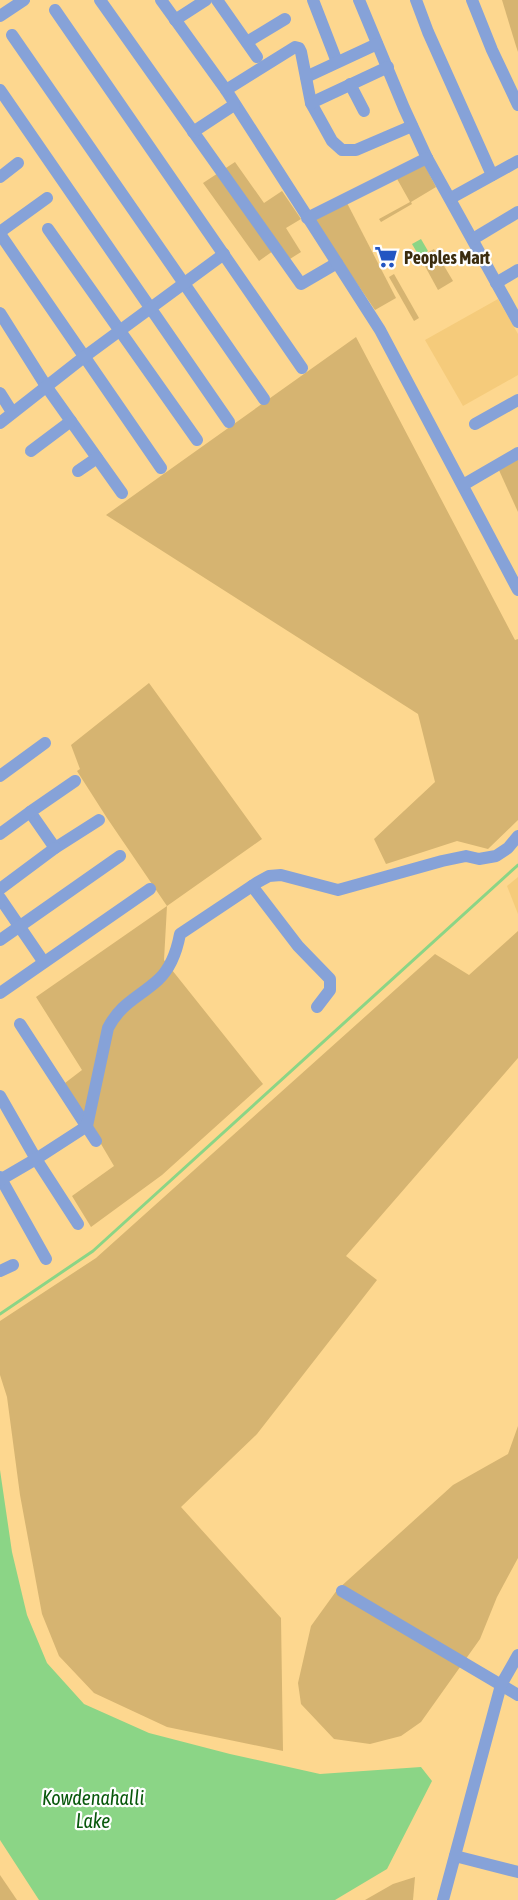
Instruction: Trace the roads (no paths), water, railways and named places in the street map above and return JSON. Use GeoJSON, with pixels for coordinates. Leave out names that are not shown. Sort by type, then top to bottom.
{"type":"FeatureCollection","features":[{"type":"Feature","properties":{"kind":"street"},"geometry":{"type":"LineString","coordinates":[[0,16],[24,0]]}},
{"type":"Feature","properties":{"kind":"street"},"geometry":{"type":"LineString","coordinates":[[100,0],[301,284],[337,263]]}},
{"type":"Feature","properties":{"kind":"street"},"geometry":{"type":"LineString","coordinates":[[161,0],[226,90],[386,339],[518,590]]}},
{"type":"Feature","properties":{"kind":"street"},"geometry":{"type":"LineString","coordinates":[[175,20],[206,0]]}},
{"type":"Feature","properties":{"kind":"street"},"geometry":{"type":"LineString","coordinates":[[313,0],[337,62]]}},
{"type":"Feature","properties":{"kind":"street"},"geometry":{"type":"LineString","coordinates":[[359,0],[377,44],[384,69],[409,127],[451,198],[518,321]]}},
{"type":"Feature","properties":{"kind":"street"},"geometry":{"type":"LineString","coordinates":[[416,0],[492,176]]}},
{"type":"Feature","properties":{"kind":"street"},"geometry":{"type":"LineString","coordinates":[[472,0],[518,105]]}},
{"type":"Feature","properties":{"kind":"street"},"geometry":{"type":"LineString","coordinates":[[224,2],[257,57]]}},
{"type":"Feature","properties":{"kind":"street"},"geometry":{"type":"LineString","coordinates":[[55,10],[302,368]]}},
{"type":"Feature","properties":{"kind":"street"},"geometry":{"type":"LineString","coordinates":[[247,42],[285,19]]}},
{"type":"Feature","properties":{"kind":"street"},"geometry":{"type":"LineString","coordinates":[[12,35],[264,399]]}},
{"type":"Feature","properties":{"kind":"street"},"geometry":{"type":"LineString","coordinates":[[306,77],[377,44]]}},
{"type":"Feature","properties":{"kind":"street"},"geometry":{"type":"LineString","coordinates":[[226,90],[295,46],[301,52],[311,103],[332,141],[342,150],[356,150],[409,127]]}},
{"type":"Feature","properties":{"kind":"street"},"geometry":{"type":"LineString","coordinates":[[311,103],[384,69]]}},
{"type":"Feature","properties":{"kind":"street"},"geometry":{"type":"LineString","coordinates":[[350,84],[363,111]]}},
{"type":"Feature","properties":{"kind":"street"},"geometry":{"type":"LineString","coordinates":[[0,90],[229,422]]}},
{"type":"Feature","properties":{"kind":"street"},"geometry":{"type":"LineString","coordinates":[[193,132],[234,105]]}},
{"type":"Feature","properties":{"kind":"street"},"geometry":{"type":"LineString","coordinates":[[307,218],[427,158]]}},
{"type":"Feature","properties":{"kind":"street"},"geometry":{"type":"LineString","coordinates":[[451,198],[518,161]]}},
{"type":"Feature","properties":{"kind":"street"},"geometry":{"type":"LineString","coordinates":[[0,177],[18,163]]}},
{"type":"Feature","properties":{"kind":"street"},"geometry":{"type":"LineString","coordinates":[[47,198],[0,233],[161,468]]}},
{"type":"Feature","properties":{"kind":"street"},"geometry":{"type":"LineString","coordinates":[[473,239],[518,212]]}},
{"type":"Feature","properties":{"kind":"street"},"geometry":{"type":"LineString","coordinates":[[48,229],[197,440]]}},
{"type":"Feature","properties":{"kind":"street"},"geometry":{"type":"LineString","coordinates":[[0,423],[84,357],[224,254]]}},
{"type":"Feature","properties":{"kind":"street"},"geometry":{"type":"LineString","coordinates":[[496,283],[518,270]]}},
{"type":"Feature","properties":{"kind":"street"},"geometry":{"type":"LineString","coordinates":[[0,313],[46,386],[122,493]]}},
{"type":"Feature","properties":{"kind":"street"},"geometry":{"type":"LineString","coordinates":[[0,393],[12,412]]}},
{"type":"Feature","properties":{"kind":"street"},"geometry":{"type":"LineString","coordinates":[[475,424],[518,400]]}},
{"type":"Feature","properties":{"kind":"street"},"geometry":{"type":"LineString","coordinates":[[31,451],[71,421]]}},
{"type":"Feature","properties":{"kind":"street"},"geometry":{"type":"LineString","coordinates":[[463,485],[518,453]]}},
{"type":"Feature","properties":{"kind":"street"},"geometry":{"type":"LineString","coordinates":[[78,471],[98,458]]}},
{"type":"Feature","properties":{"kind":"street"},"geometry":{"type":"LineString","coordinates":[[0,776],[45,743]]}},
{"type":"Feature","properties":{"kind":"street"},"geometry":{"type":"LineString","coordinates":[[0,834],[75,781]]}},
{"type":"Feature","properties":{"kind":"street"},"geometry":{"type":"LineString","coordinates":[[30,812],[55,848]]}},
{"type":"Feature","properties":{"kind":"street"},"geometry":{"type":"LineString","coordinates":[[0,889],[55,848],[99,820]]}},
{"type":"Feature","properties":{"kind":"street"},"geometry":{"type":"LineString","coordinates":[[46,1259],[0,1179],[87,1126],[108,1028],[115,1013],[125,1003],[160,979],[176,952],[180,934],[269,876],[281,875],[338,890],[442,861],[466,856],[479,860],[496,856],[518,836]]}},
{"type":"Feature","properties":{"kind":"street"},"geometry":{"type":"LineString","coordinates":[[0,940],[120,856]]}},
{"type":"Feature","properties":{"kind":"street"},"geometry":{"type":"LineString","coordinates":[[252,886],[302,951],[330,980],[332,985],[330,990],[317,1007]]}},
{"type":"Feature","properties":{"kind":"street"},"geometry":{"type":"LineString","coordinates":[[0,993],[150,889]]}},
{"type":"Feature","properties":{"kind":"street"},"geometry":{"type":"LineString","coordinates":[[0,898],[43,961]]}},
{"type":"Feature","properties":{"kind":"street"},"geometry":{"type":"LineString","coordinates":[[20,1024],[96,1140]]}},
{"type":"Feature","properties":{"kind":"street"},"geometry":{"type":"LineString","coordinates":[[0,1096],[36,1159],[78,1224]]}},
{"type":"Feature","properties":{"kind":"street"},"geometry":{"type":"LineString","coordinates":[[0,1271],[13,1265]]}},
{"type":"Feature","properties":{"kind":"street"},"geometry":{"type":"LineString","coordinates":[[342,1591],[518,1695]]}},
{"type":"Feature","properties":{"kind":"street"},"geometry":{"type":"LineString","coordinates":[[443,1900],[501,1685],[518,1656]]}},
{"type":"Feature","properties":{"kind":"street"},"geometry":{"type":"LineString","coordinates":[[455,1856],[518,1872]]}},
{"type":"Feature","properties":{"kind":"water"},"geometry":{"type":"Polygon","coordinates":[[[421,239],[428,251],[419,256],[412,244],[421,239]]]}},
{"type":"Feature","properties":{"kind":"water","name":"Kowdenahalli Lake"},"geometry":{"type":"Polygon","coordinates":[[[0,1470],[12,1552],[27,1615],[47,1663],[84,1704],[149,1733],[320,1774],[421,1767],[432,1781],[387,1869],[335,1900],[39,1900],[0,1840],[0,1470]]]}},
{"type":"Feature","properties":{"kind":"waterway"},"geometry":{"type":"LineString","coordinates":[[0,1314],[93,1251],[518,865]]}},
{"type":"Feature","properties":{"kind":"place","name":"Peoples Mart"},"geometry":{"type":"Point","coordinates":[386,257]}}]}
